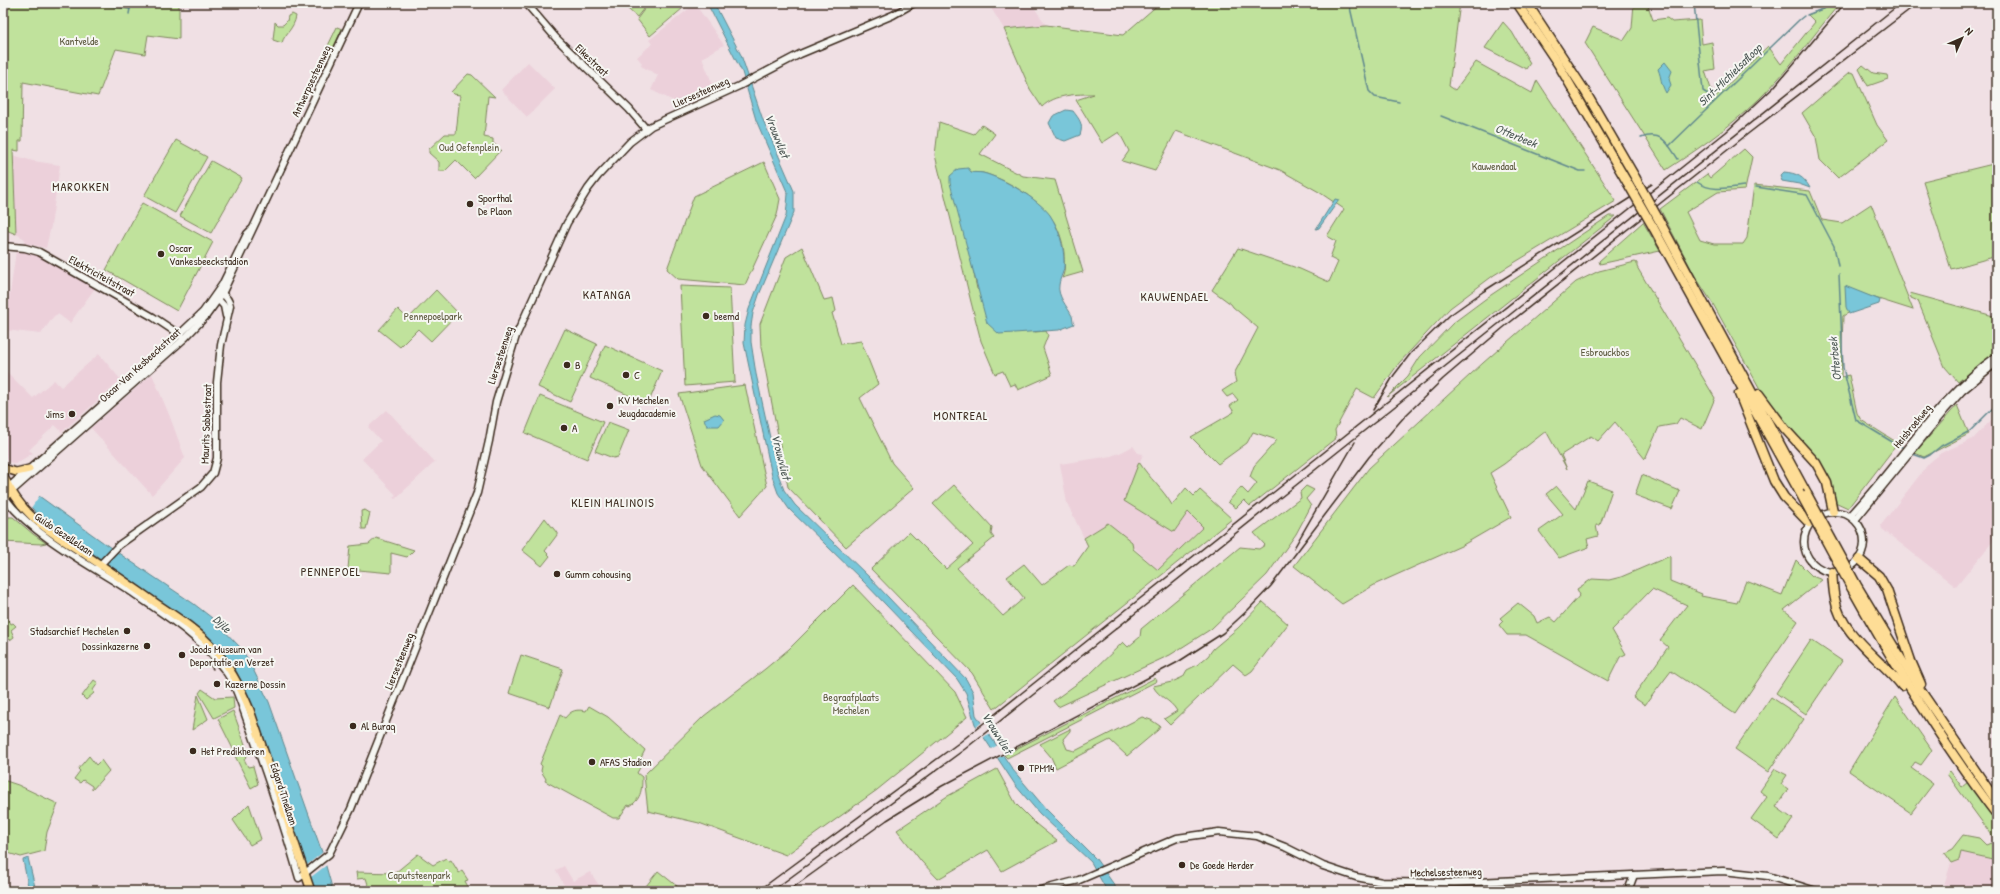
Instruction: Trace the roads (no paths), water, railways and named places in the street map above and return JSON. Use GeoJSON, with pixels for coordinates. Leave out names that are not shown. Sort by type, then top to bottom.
{"type":"FeatureCollection","features":[{"type":"Feature","properties":{"kind":"highway"},"geometry":{"type":"LineString","coordinates":[[1517,3],[1558,64],[1631,179]]}},
{"type":"Feature","properties":{"kind":"highway"},"geometry":{"type":"LineString","coordinates":[[1527,3],[1585,91],[1656,224],[1745,378],[1854,585],[1917,700],[1997,815]]}},
{"type":"Feature","properties":{"kind":"highway"},"geometry":{"type":"LineString","coordinates":[[1656,224],[1734,375],[1798,491],[1854,585],[1901,659],[1997,802]]}},
{"type":"Feature","properties":{"kind":"highway"},"geometry":{"type":"LineString","coordinates":[[1734,375],[1735,386],[1774,481],[1784,497],[1809,523]]}},
{"type":"Feature","properties":{"kind":"highway"},"geometry":{"type":"LineString","coordinates":[[1745,378],[1785,429],[1816,463],[1827,483],[1833,511]]}},
{"type":"Feature","properties":{"kind":"highway"},"geometry":{"type":"LineString","coordinates":[[1858,559],[1879,576],[1887,590],[1911,661],[1929,702]]}},
{"type":"Feature","properties":{"kind":"highway"},"geometry":{"type":"LineString","coordinates":[[1832,572],[1835,600],[1840,616],[1851,632],[1917,700]]}},
{"type":"Feature","properties":{"kind":"main road","name":"Antwerpsesteenweg"},"geometry":{"type":"LineString","coordinates":[[281,167],[358,3]]}},
{"type":"Feature","properties":{"kind":"main road","name":"Eikestraat"},"geometry":{"type":"LineString","coordinates":[[526,3],[556,38],[629,109],[646,129]]}},
{"type":"Feature","properties":{"kind":"main road","name":"Liersesteenweg"},"geometry":{"type":"LineString","coordinates":[[304,874],[326,858],[337,841],[351,809],[477,493],[502,376],[516,336],[561,233],[580,201],[598,176],[630,142],[646,129],[742,85],[800,54],[893,15],[914,3]]}},
{"type":"Feature","properties":{"kind":"main road","name":"Oscar Van Kesbeeckstraat"},"geometry":{"type":"LineString","coordinates":[[6,494],[183,337],[218,297],[247,234],[252,229],[281,167]]}},
{"type":"Feature","properties":{"kind":"main road","name":"Elektriciteitstraat"},"geometry":{"type":"LineString","coordinates":[[3,246],[25,248],[38,252],[152,316],[183,337]]}},
{"type":"Feature","properties":{"kind":"main road","name":"Maurits Sabbestraat"},"geometry":{"type":"LineString","coordinates":[[99,565],[116,548],[201,487],[213,473],[217,458],[217,382],[221,345],[227,319],[224,306],[218,297]]}},
{"type":"Feature","properties":{"kind":"main road","name":"Oscar Van Kesbeeckstraat"},"geometry":{"type":"LineString","coordinates":[[20,481],[29,469],[183,337]]}},
{"type":"Feature","properties":{"kind":"main road","name":"Heisbroekweg"},"geometry":{"type":"LineString","coordinates":[[1853,518],[1945,402],[1970,377],[1997,356]]}},
{"type":"Feature","properties":{"kind":"main road","name":"Heisbroekweg"},"geometry":{"type":"LineString","coordinates":[[1853,518],[1962,391],[1997,362]]}},
{"type":"Feature","properties":{"kind":"main road"},"geometry":{"type":"LineString","coordinates":[[3,468],[16,472],[29,469]]}},
{"type":"Feature","properties":{"kind":"main road"},"geometry":{"type":"LineString","coordinates":[[3,475],[6,494]]}},
{"type":"Feature","properties":{"kind":"main road","name":"Guido Gezellelaan"},"geometry":{"type":"LineString","coordinates":[[6,494],[17,501],[43,528],[99,565]]}},
{"type":"Feature","properties":{"kind":"main road","name":"Guido Gezellelaan"},"geometry":{"type":"LineString","coordinates":[[6,494],[15,511],[32,527],[99,565]]}},
{"type":"Feature","properties":{"kind":"main road"},"geometry":{"type":"LineString","coordinates":[[1833,511],[1853,518],[1862,530],[1864,541],[1863,550],[1858,559],[1848,569],[1832,572],[1818,567],[1807,555],[1803,540],[1809,523],[1818,515],[1833,511]]}},
{"type":"Feature","properties":{"kind":"main road","name":"Edgard Tinellaan"},"geometry":{"type":"LineString","coordinates":[[99,565],[191,628],[210,645],[233,673],[250,710],[304,874],[311,891]]}},
{"type":"Feature","properties":{"kind":"main road","name":"Mechelsesteenweg"},"geometry":{"type":"LineString","coordinates":[[1037,891],[1092,874],[1177,838],[1219,832],[1258,836],[1333,869],[1356,877],[1382,882],[1454,883],[1723,871],[1768,876],[1816,891]]}},
{"type":"Feature","properties":{"kind":"main road"},"geometry":{"type":"LineString","coordinates":[[1628,891],[1634,875]]}},
{"type":"Feature","properties":{"kind":"water"},"geometry":{"type":"Polygon","coordinates":[[[707,3],[714,3],[741,55],[763,120],[794,191],[794,212],[759,295],[753,313],[751,326],[751,342],[756,374],[778,474],[784,490],[795,505],[869,577],[966,679],[973,692],[976,715],[1013,770],[1045,808],[1096,859],[1115,886],[1116,891],[1107,891],[1091,862],[1039,813],[1016,786],[975,724],[966,693],[957,679],[863,581],[789,509],[778,493],[772,476],[744,343],[745,325],[749,309],[786,216],[788,194],[756,120],[742,72],[707,3]]]}},
{"type":"Feature","properties":{"kind":"water"},"geometry":{"type":"Polygon","coordinates":[[[1665,62],[1672,71],[1669,79],[1671,85],[1666,93],[1658,69],[1665,62]]]}},
{"type":"Feature","properties":{"kind":"water"},"geometry":{"type":"Polygon","coordinates":[[[1066,110],[1073,111],[1079,119],[1081,131],[1080,135],[1065,141],[1056,138],[1049,123],[1053,116],[1066,110]]]}},
{"type":"Feature","properties":{"kind":"water"},"geometry":{"type":"Polygon","coordinates":[[[968,168],[971,172],[983,173],[1010,184],[1037,202],[1050,215],[1058,232],[1063,250],[1064,265],[1060,279],[1059,293],[1072,316],[1074,324],[1059,330],[999,334],[987,323],[950,183],[950,176],[958,169],[968,168]]]}},
{"type":"Feature","properties":{"kind":"water"},"geometry":{"type":"Polygon","coordinates":[[[1784,172],[1793,173],[1800,176],[1810,188],[1799,184],[1782,181],[1780,176],[1784,172]]]}},
{"type":"Feature","properties":{"kind":"water"},"geometry":{"type":"Polygon","coordinates":[[[1335,199],[1339,200],[1319,228],[1316,229],[1335,199]]]}},
{"type":"Feature","properties":{"kind":"water"},"geometry":{"type":"Polygon","coordinates":[[[1845,286],[1880,300],[1879,304],[1849,314],[1846,307],[1845,286]]]}},
{"type":"Feature","properties":{"kind":"water"},"geometry":{"type":"Polygon","coordinates":[[[715,414],[720,415],[724,420],[719,426],[707,426],[704,419],[715,414]]]}},
{"type":"Feature","properties":{"kind":"water"},"geometry":{"type":"Polygon","coordinates":[[[3,470],[111,548],[194,604],[212,618],[239,646],[248,659],[269,702],[322,852],[333,891],[315,891],[252,707],[244,686],[234,667],[197,627],[37,514],[32,508],[3,490],[3,470]]]}},
{"type":"Feature","properties":{"kind":"water"},"geometry":{"type":"Polygon","coordinates":[[[28,858],[36,891],[29,891],[23,860],[28,858]]]}},
{"type":"Feature","properties":{"kind":"waterway"},"geometry":{"type":"LineString","coordinates":[[105,3],[111,6],[130,9]]}},
{"type":"Feature","properties":{"kind":"waterway"},"geometry":{"type":"LineString","coordinates":[[129,14],[131,3]]}},
{"type":"Feature","properties":{"kind":"waterway","name":"Otterbeek"},"geometry":{"type":"LineString","coordinates":[[1349,3],[1369,91],[1375,97],[1399,102]]}},
{"type":"Feature","properties":{"kind":"waterway"},"geometry":{"type":"LineString","coordinates":[[1694,3],[1703,91],[1711,96],[1713,103]]}},
{"type":"Feature","properties":{"kind":"waterway","name":"Sint-Michielsafloop"},"geometry":{"type":"LineString","coordinates":[[1807,15],[1825,8]]}},
{"type":"Feature","properties":{"kind":"waterway","name":"Sint-Michielsafloop"},"geometry":{"type":"LineString","coordinates":[[1669,146],[1804,16]]}},
{"type":"Feature","properties":{"kind":"waterway","name":"Otterbeek"},"geometry":{"type":"LineString","coordinates":[[1441,116],[1580,171],[1585,171]]}},
{"type":"Feature","properties":{"kind":"waterway","name":"Otterbeek"},"geometry":{"type":"LineString","coordinates":[[1641,138],[1648,136],[1659,137],[1664,140],[1678,159]]}},
{"type":"Feature","properties":{"kind":"waterway","name":"Otterbeek"},"geometry":{"type":"LineString","coordinates":[[1697,182],[1714,188],[1744,186]]}},
{"type":"Feature","properties":{"kind":"waterway","name":"Otterbeek"},"geometry":{"type":"LineString","coordinates":[[1756,187],[1807,195],[1834,246],[1838,266]]}},
{"type":"Feature","properties":{"kind":"waterway","name":"Otterbeek"},"geometry":{"type":"LineString","coordinates":[[1839,274],[1843,368],[1856,420],[1894,443]]}},
{"type":"Feature","properties":{"kind":"waterway","name":"Otterbeek"},"geometry":{"type":"LineString","coordinates":[[1913,454],[1924,458],[1930,455],[1941,446],[1970,431],[1997,404]]}},
{"type":"Feature","properties":{"kind":"waterway","name":"Otterbeek"},"geometry":{"type":"LineString","coordinates":[[1898,445],[1902,447]]}},
{"type":"Feature","properties":{"kind":"railway"},"geometry":{"type":"LineString","coordinates":[[758,891],[960,742],[1726,132],[1774,87],[1845,3]]}},
{"type":"Feature","properties":{"kind":"railway"},"geometry":{"type":"LineString","coordinates":[[772,891],[965,749],[1901,3]]}},
{"type":"Feature","properties":{"kind":"railway"},"geometry":{"type":"LineString","coordinates":[[788,891],[887,820],[942,786],[1178,662],[1223,633],[1271,586],[1369,457],[1405,416],[1443,379],[1503,328],[1749,133],[1918,3]]}},
{"type":"Feature","properties":{"kind":"railway"},"geometry":{"type":"LineString","coordinates":[[1373,410],[1394,375],[1411,353],[1450,315],[1484,291],[1652,184]]}},
{"type":"Feature","properties":{"kind":"railway"},"geometry":{"type":"LineString","coordinates":[[1294,548],[1355,442]]}},
{"type":"Feature","properties":{"kind":"railway"},"geometry":{"type":"LineString","coordinates":[[210,665],[213,669]]}},
{"type":"Feature","properties":{"kind":"place","name":"Sporthal De Plaon"},"geometry":{"type":"Point","coordinates":[470,204]}},
{"type":"Feature","properties":{"kind":"place","name":"Oscar Vankesbeeckstadion"},"geometry":{"type":"Point","coordinates":[161,254]}},
{"type":"Feature","properties":{"kind":"place","name":"beemd"},"geometry":{"type":"Point","coordinates":[706,316]}},
{"type":"Feature","properties":{"kind":"place","name":"B"},"geometry":{"type":"Point","coordinates":[567,365]}},
{"type":"Feature","properties":{"kind":"place","name":"C"},"geometry":{"type":"Point","coordinates":[626,375]}},
{"type":"Feature","properties":{"kind":"place","name":"KV Mechelen Jeugdacademie"},"geometry":{"type":"Point","coordinates":[610,406]}},
{"type":"Feature","properties":{"kind":"place","name":"Jims"},"geometry":{"type":"Point","coordinates":[72,414]}},
{"type":"Feature","properties":{"kind":"place","name":"A"},"geometry":{"type":"Point","coordinates":[564,428]}},
{"type":"Feature","properties":{"kind":"place","name":"Gumm cohousing"},"geometry":{"type":"Point","coordinates":[557,574]}},
{"type":"Feature","properties":{"kind":"place","name":"Stadsarchief Mechelen"},"geometry":{"type":"Point","coordinates":[127,631]}},
{"type":"Feature","properties":{"kind":"place","name":"Dossinkazerne"},"geometry":{"type":"Point","coordinates":[147,646]}},
{"type":"Feature","properties":{"kind":"place","name":"Joods Museum van Deportatie en Verzet"},"geometry":{"type":"Point","coordinates":[182,655]}},
{"type":"Feature","properties":{"kind":"place","name":"Kazerne Dossin"},"geometry":{"type":"Point","coordinates":[217,684]}},
{"type":"Feature","properties":{"kind":"place","name":"Al Buraq"},"geometry":{"type":"Point","coordinates":[353,726]}},
{"type":"Feature","properties":{"kind":"place","name":"Het Predikheren"},"geometry":{"type":"Point","coordinates":[193,751]}},
{"type":"Feature","properties":{"kind":"place","name":"AFAS Stadion"},"geometry":{"type":"Point","coordinates":[592,762]}},
{"type":"Feature","properties":{"kind":"place","name":"TPM14"},"geometry":{"type":"Point","coordinates":[1021,768]}},
{"type":"Feature","properties":{"kind":"place","name":"De Goede Herder"},"geometry":{"type":"Point","coordinates":[1182,865]}},
{"type":"Feature","properties":{"kind":"district","name":"MAROKKEN"},"geometry":{"type":"Point","coordinates":[81,187]}},
{"type":"Feature","properties":{"kind":"district","name":"KATANGA"},"geometry":{"type":"Point","coordinates":[607,295]}},
{"type":"Feature","properties":{"kind":"district","name":"KAUWENDAEL"},"geometry":{"type":"Point","coordinates":[1175,297]}},
{"type":"Feature","properties":{"kind":"district","name":"MONTREAL"},"geometry":{"type":"Point","coordinates":[961,416]}},
{"type":"Feature","properties":{"kind":"district","name":"KLEIN MALINOIS"},"geometry":{"type":"Point","coordinates":[613,503]}},
{"type":"Feature","properties":{"kind":"district","name":"PENNEPOEL"},"geometry":{"type":"Point","coordinates":[331,572]}},
{"type":"Feature","properties":{"kind":"park label","name":"Kantvelde"},"geometry":{"type":"Point","coordinates":[79,41]}},
{"type":"Feature","properties":{"kind":"park label","name":"Oud Oefenplein"},"geometry":{"type":"Point","coordinates":[469,147]}},
{"type":"Feature","properties":{"kind":"park label","name":"Kauwendaal"},"geometry":{"type":"Point","coordinates":[1494,166]}},
{"type":"Feature","properties":{"kind":"park label","name":"Pennepoelpark"},"geometry":{"type":"Point","coordinates":[433,316]}},
{"type":"Feature","properties":{"kind":"park label","name":"Esbrouckbos"},"geometry":{"type":"Point","coordinates":[1605,352]}},
{"type":"Feature","properties":{"kind":"park label","name":"Begraafplaats Mechelen"},"geometry":{"type":"Point","coordinates":[851,703]}},
{"type":"Feature","properties":{"kind":"park label","name":"Caputsteenpark"},"geometry":{"type":"Point","coordinates":[419,875]}},
{"type":"Feature","properties":{"kind":"water label","name":"Vrouwvliet"},"geometry":{"type":"Point","coordinates":[777,136]}},
{"type":"Feature","properties":{"kind":"water label","name":"Vrouwvliet"},"geometry":{"type":"Point","coordinates":[781,457]}},
{"type":"Feature","properties":{"kind":"water label","name":"Dijle"},"geometry":{"type":"Point","coordinates":[222,624]}},
{"type":"Feature","properties":{"kind":"water label","name":"Vrouwvliet"},"geometry":{"type":"Point","coordinates":[997,733]}}]}
